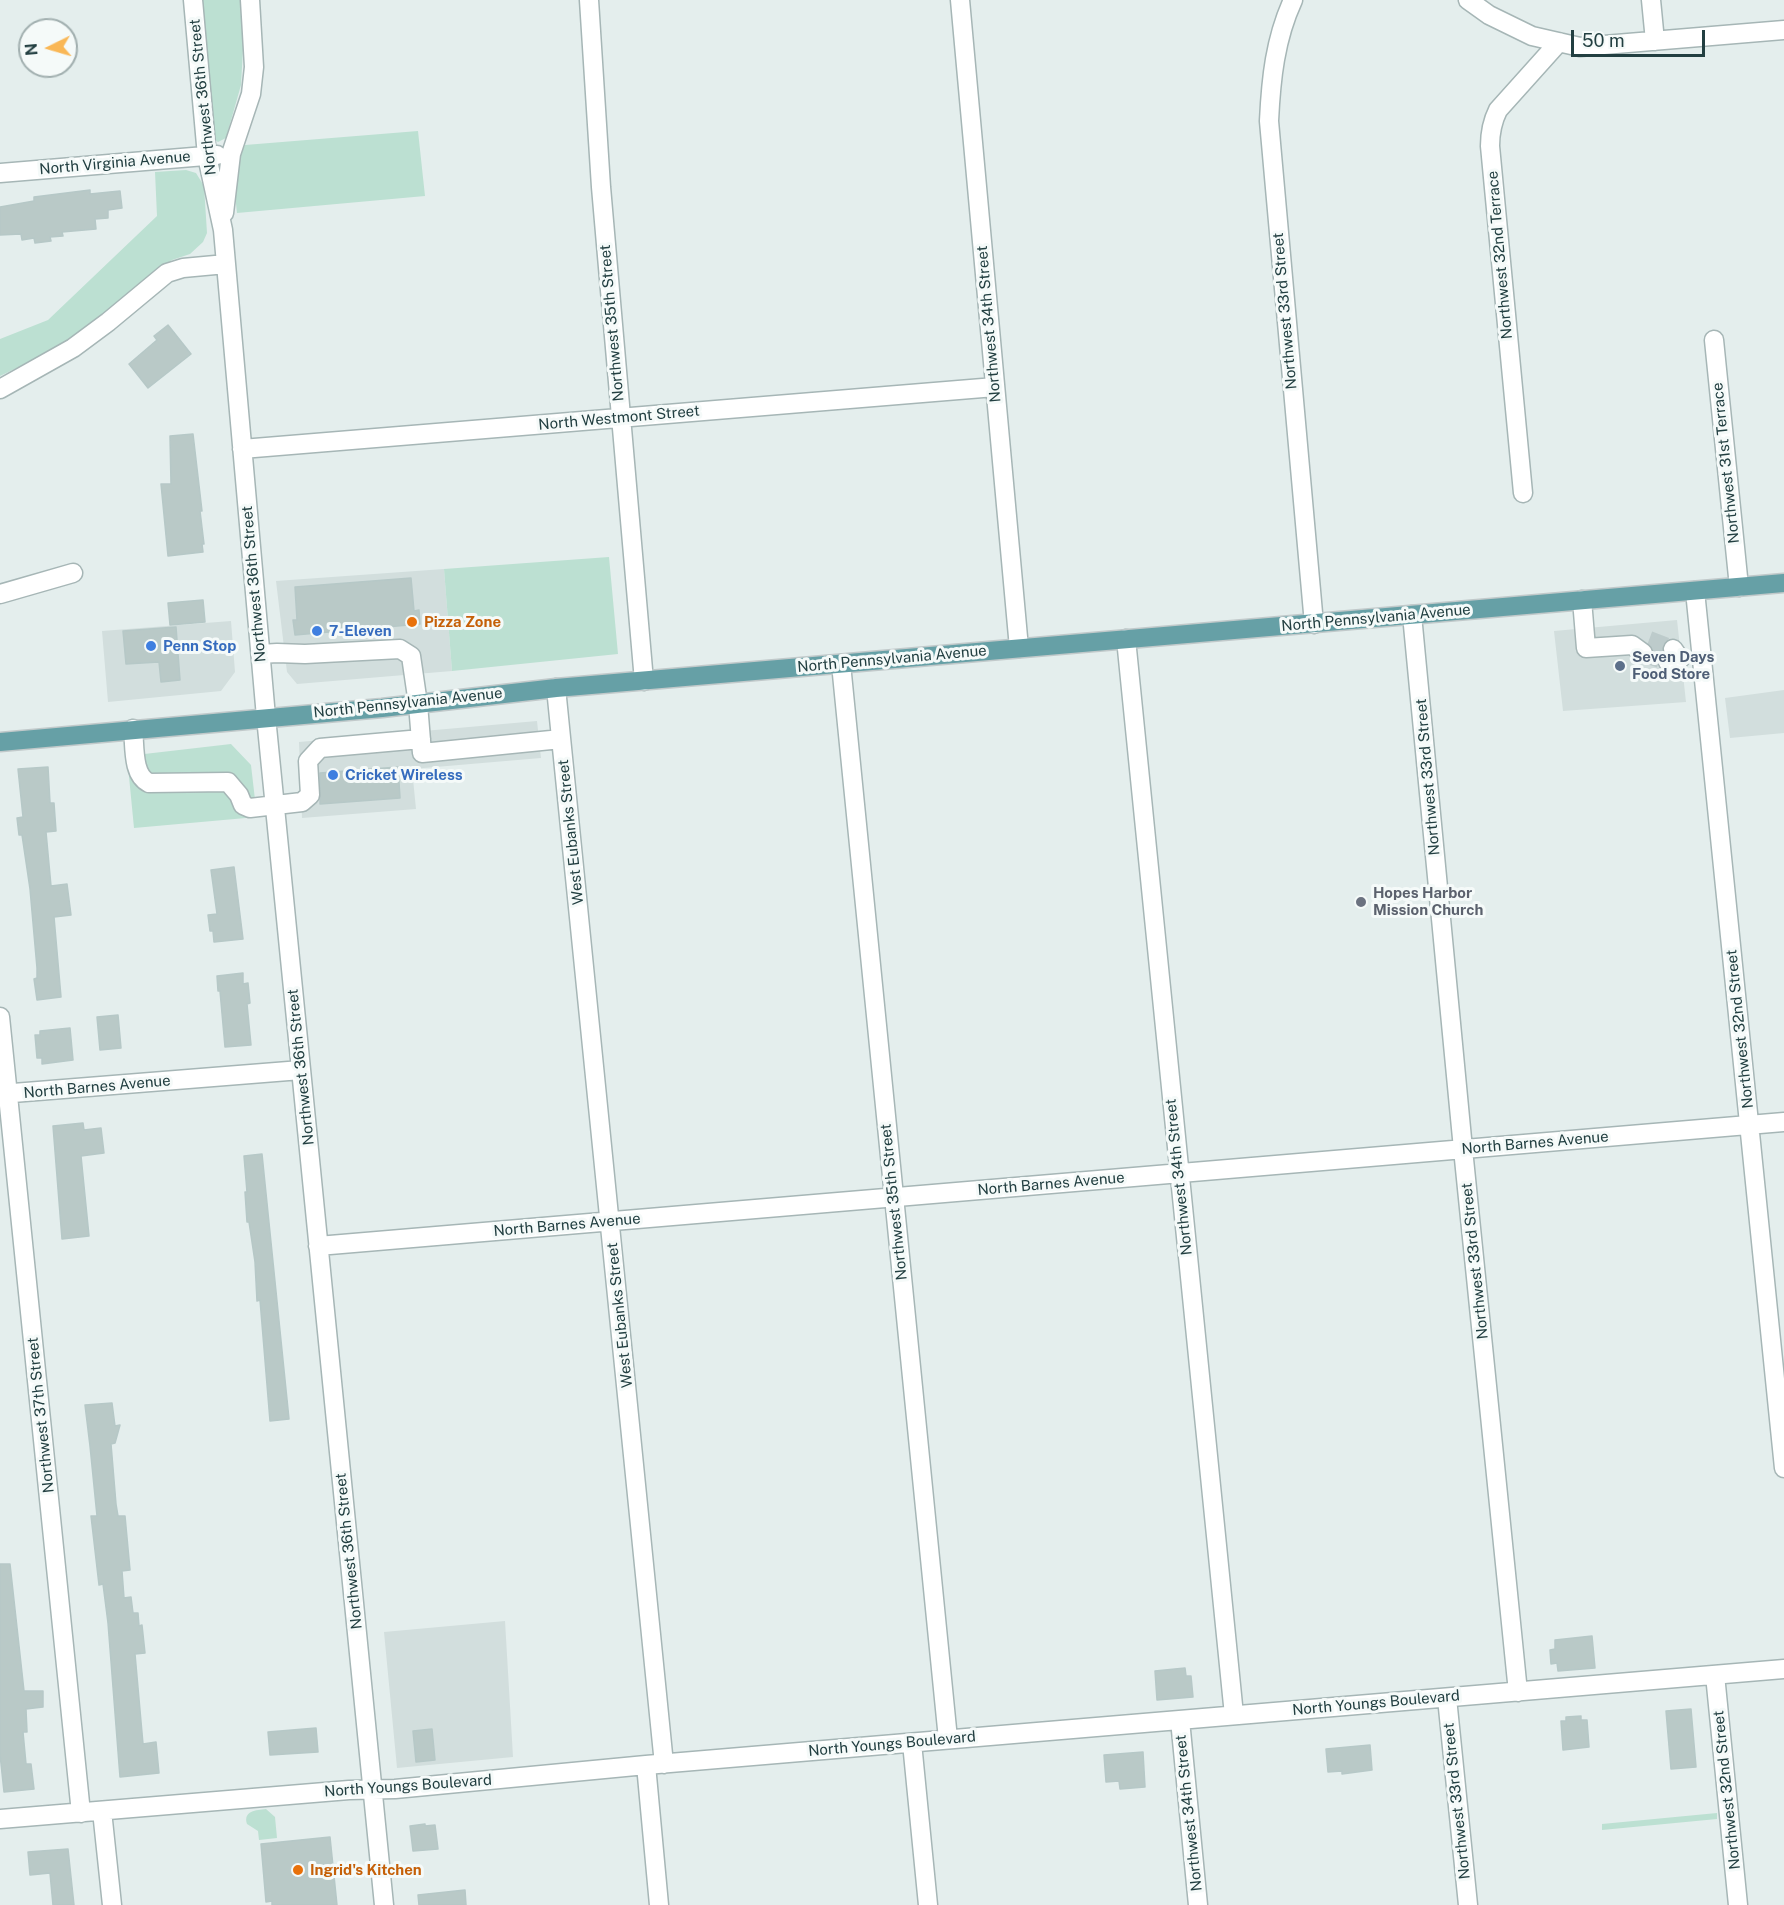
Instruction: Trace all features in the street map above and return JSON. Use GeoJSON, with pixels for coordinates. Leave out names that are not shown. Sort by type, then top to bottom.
{"type":"FeatureCollection","features":[{"type":"Feature","properties":{"kind":"main road","name":"North Pennsylvania Avenue"},"geometry":{"type":"LineString","coordinates":[[0,742],[418,704],[556,688],[1784,583]]}},
{"type":"Feature","properties":{"kind":"street","name":"Northwest 36th Street"},"geometry":{"type":"LineString","coordinates":[[193,0],[207,156],[223,230],[266,717],[384,1905]]}},
{"type":"Feature","properties":{"kind":"street","name":"Northwest 36th Street"},"geometry":{"type":"LineString","coordinates":[[223,230],[231,154],[251,94],[254,67],[250,0]]}},
{"type":"Feature","properties":{"kind":"street","name":"Northwest 35th Street"},"geometry":{"type":"LineString","coordinates":[[589,0],[601,187],[644,681]]}},
{"type":"Feature","properties":{"kind":"street","name":"Northwest 34th Street"},"geometry":{"type":"LineString","coordinates":[[960,0],[1019,648]]}},
{"type":"Feature","properties":{"kind":"street","name":"Northwest 33rd Street"},"geometry":{"type":"LineString","coordinates":[[1293,0],[1281,28],[1273,66],[1269,121],[1314,624]]}},
{"type":"Feature","properties":{"kind":"street"},"geometry":{"type":"LineString","coordinates":[[1468,0],[1489,15],[1532,36],[1580,47],[1784,30]]}},
{"type":"Feature","properties":{"kind":"street"},"geometry":{"type":"LineString","coordinates":[[1651,0],[1655,40]]}},
{"type":"Feature","properties":{"kind":"street","name":"Northwest 32nd Terrace"},"geometry":{"type":"LineString","coordinates":[[1523,493],[1490,132],[1498,110],[1559,42]]}},
{"type":"Feature","properties":{"kind":"street","name":"North Virginia Avenue"},"geometry":{"type":"LineString","coordinates":[[0,173],[231,154]]}},
{"type":"Feature","properties":{"kind":"street"},"geometry":{"type":"LineString","coordinates":[[0,389],[73,348],[167,273],[183,268],[226,264]]}},
{"type":"Feature","properties":{"kind":"street","name":"Northwest 31st Terrace"},"geometry":{"type":"LineString","coordinates":[[1714,340],[1739,587]]}},
{"type":"Feature","properties":{"kind":"street","name":"North Westmont Street"},"geometry":{"type":"LineString","coordinates":[[242,449],[995,387]]}},
{"type":"Feature","properties":{"kind":"street"},"geometry":{"type":"LineString","coordinates":[[0,594],[73,573]]}},
{"type":"Feature","properties":{"kind":"street","name":"Northwest 32nd Street"},"geometry":{"type":"LineString","coordinates":[[1695,591],[1784,1468]]}},
{"type":"Feature","properties":{"kind":"street"},"geometry":{"type":"LineString","coordinates":[[1582,600],[1586,648],[1641,646]]}},
{"type":"Feature","properties":{"kind":"street","name":"Northwest 33rd Street"},"geometry":{"type":"LineString","coordinates":[[1412,615],[1518,1692]]}},
{"type":"Feature","properties":{"kind":"street","name":"Northwest 34th Street"},"geometry":{"type":"LineString","coordinates":[[1126,639],[1234,1715]]}},
{"type":"Feature","properties":{"kind":"street"},"geometry":{"type":"LineString","coordinates":[[261,654],[400,650],[411,656],[422,753],[561,739]]}},
{"type":"Feature","properties":{"kind":"street"},"geometry":{"type":"LineString","coordinates":[[1674,657],[1702,657]]}},
{"type":"Feature","properties":{"kind":"street","name":"Northwest 35th Street"},"geometry":{"type":"LineString","coordinates":[[842,664],[948,1740]]}},
{"type":"Feature","properties":{"kind":"street","name":"West Eubanks Street"},"geometry":{"type":"LineString","coordinates":[[556,688],[611,1221],[655,1764],[659,1905]]}},
{"type":"Feature","properties":{"kind":"street"},"geometry":{"type":"LineString","coordinates":[[133,729],[138,773],[143,780],[149,783],[228,782],[239,795],[243,805],[250,808],[302,802],[310,795],[308,760],[320,747],[421,739]]}},
{"type":"Feature","properties":{"kind":"street","name":"Northwest 37th Street"},"geometry":{"type":"LineString","coordinates":[[0,1017],[4,1094],[81,1813]]}},
{"type":"Feature","properties":{"kind":"street","name":"North Barnes Avenue"},"geometry":{"type":"LineString","coordinates":[[4,1094],[301,1070]]}},
{"type":"Feature","properties":{"kind":"street","name":"North Barnes Avenue"},"geometry":{"type":"LineString","coordinates":[[318,1246],[1784,1122]]}},
{"type":"Feature","properties":{"kind":"street","name":"North Youngs Boulevard"},"geometry":{"type":"LineString","coordinates":[[0,1820],[349,1790],[416,1787],[655,1764],[1784,1669]]}},
{"type":"Feature","properties":{"kind":"street","name":"Northwest 32nd Street"},"geometry":{"type":"LineString","coordinates":[[1715,1675],[1738,1905]]}},
{"type":"Feature","properties":{"kind":"street","name":"Northwest 33rd Street"},"geometry":{"type":"LineString","coordinates":[[1447,1698],[1468,1905]]}},
{"type":"Feature","properties":{"kind":"street","name":"Northwest 34th Street"},"geometry":{"type":"LineString","coordinates":[[1180,1720],[1198,1905]]}},
{"type":"Feature","properties":{"kind":"street"},"geometry":{"type":"LineString","coordinates":[[912,1743],[928,1905]]}},
{"type":"Feature","properties":{"kind":"street"},"geometry":{"type":"LineString","coordinates":[[102,1811],[112,1905]]}},
{"type":"Feature","properties":{"kind":"shaded area"},"geometry":{"type":"Polygon","coordinates":[[[444,569],[452,671],[297,684],[287,672],[276,581],[444,569]]]}},
{"type":"Feature","properties":{"kind":"shaded area","name":"Seven Days Food Store"},"geometry":{"type":"Polygon","coordinates":[[[1677,620],[1686,702],[1563,711],[1554,631],[1677,620]]]}},
{"type":"Feature","properties":{"kind":"shaded area"},"geometry":{"type":"Polygon","coordinates":[[[231,621],[235,672],[221,691],[108,702],[102,631],[231,621]]]}},
{"type":"Feature","properties":{"kind":"shaded area"},"geometry":{"type":"Polygon","coordinates":[[[1784,690],[1784,733],[1730,738],[1725,698],[1784,690]]]}},
{"type":"Feature","properties":{"kind":"shaded area"},"geometry":{"type":"Polygon","coordinates":[[[537,721],[541,758],[412,769],[416,809],[302,818],[299,742],[537,721]]]}},
{"type":"Feature","properties":{"kind":"shaded area"},"geometry":{"type":"Polygon","coordinates":[[[505,1621],[513,1757],[397,1768],[384,1632],[505,1621]]]}},
{"type":"Feature","properties":{"kind":"green space"},"geometry":{"type":"Polygon","coordinates":[[[201,0],[241,0],[244,31],[241,85],[226,138],[218,142],[214,139],[201,0]]]}},
{"type":"Feature","properties":{"kind":"green space"},"geometry":{"type":"Polygon","coordinates":[[[418,131],[425,196],[237,213],[236,178],[245,145],[418,131]]]}},
{"type":"Feature","properties":{"kind":"green space"},"geometry":{"type":"Polygon","coordinates":[[[186,170],[196,173],[204,186],[207,233],[203,242],[190,254],[172,260],[142,281],[107,313],[54,350],[0,376],[0,339],[48,320],[157,216],[155,172],[186,170]]]}},
{"type":"Feature","properties":{"kind":"green space"},"geometry":{"type":"Polygon","coordinates":[[[609,557],[618,654],[452,671],[444,569],[609,557]]]}},
{"type":"Feature","properties":{"kind":"green space"},"geometry":{"type":"Polygon","coordinates":[[[231,744],[251,765],[257,817],[134,828],[127,756],[231,744]]]}},
{"type":"Feature","properties":{"kind":"green space"},"geometry":{"type":"Polygon","coordinates":[[[266,1809],[275,1817],[277,1838],[259,1840],[258,1831],[247,1824],[246,1820],[251,1812],[266,1809]]]}},
{"type":"Feature","properties":{"kind":"green space"},"geometry":{"type":"Polygon","coordinates":[[[1717,1813],[1717,1819],[1602,1830],[1602,1824],[1717,1813]]]}},
{"type":"Feature","properties":{"kind":"building"},"geometry":{"type":"Polygon","coordinates":[[[90,190],[90,194],[120,191],[122,208],[108,210],[108,218],[95,219],[96,229],[62,232],[63,236],[50,237],[51,241],[35,243],[34,238],[22,240],[21,234],[0,235],[0,207],[34,201],[34,197],[90,190]]]}},
{"type":"Feature","properties":{"kind":"building"},"geometry":{"type":"Polygon","coordinates":[[[168,325],[191,354],[148,388],[129,364],[157,340],[154,336],[168,325]]]}},
{"type":"Feature","properties":{"kind":"building"},"geometry":{"type":"Polygon","coordinates":[[[193,434],[202,511],[200,511],[203,552],[168,556],[161,484],[171,484],[170,436],[193,434]]]}},
{"type":"Feature","properties":{"kind":"building"},"geometry":{"type":"Polygon","coordinates":[[[411,578],[414,611],[419,610],[420,624],[295,635],[293,620],[297,620],[295,587],[411,578]]]}},
{"type":"Feature","properties":{"kind":"building"},"geometry":{"type":"Polygon","coordinates":[[[203,600],[205,622],[170,625],[168,603],[203,600]]]}},
{"type":"Feature","properties":{"kind":"building","name":"Penn Stop"},"geometry":{"type":"Polygon","coordinates":[[[176,627],[180,680],[161,682],[159,662],[126,664],[123,631],[176,627]]]}},
{"type":"Feature","properties":{"kind":"building"},"geometry":{"type":"Polygon","coordinates":[[[48,767],[50,803],[54,803],[56,831],[46,832],[51,886],[67,884],[71,915],[54,917],[61,997],[37,1000],[34,979],[37,978],[37,968],[30,889],[22,835],[19,835],[17,818],[23,817],[18,769],[48,767]]]}},
{"type":"Feature","properties":{"kind":"building"},"geometry":{"type":"Polygon","coordinates":[[[398,767],[400,798],[320,804],[320,773],[398,767]]]}},
{"type":"Feature","properties":{"kind":"building"},"geometry":{"type":"Polygon","coordinates":[[[234,867],[243,939],[214,942],[208,915],[217,914],[211,870],[234,867]]]}},
{"type":"Feature","properties":{"kind":"building"},"geometry":{"type":"Polygon","coordinates":[[[243,973],[243,984],[248,983],[250,1003],[247,1004],[251,1045],[225,1047],[217,976],[243,973]]]}},
{"type":"Feature","properties":{"kind":"building"},"geometry":{"type":"Polygon","coordinates":[[[118,1015],[121,1048],[100,1050],[97,1017],[118,1015]]]}},
{"type":"Feature","properties":{"kind":"building"},"geometry":{"type":"Polygon","coordinates":[[[70,1028],[73,1060],[42,1064],[42,1058],[37,1058],[35,1035],[40,1035],[40,1031],[70,1028]]]}},
{"type":"Feature","properties":{"kind":"building"},"geometry":{"type":"Polygon","coordinates":[[[83,1123],[84,1130],[101,1128],[104,1153],[81,1156],[89,1236],[62,1239],[53,1126],[83,1123]]]}},
{"type":"Feature","properties":{"kind":"building"},"geometry":{"type":"Polygon","coordinates":[[[262,1154],[289,1419],[270,1421],[260,1300],[257,1301],[255,1262],[249,1222],[247,1222],[245,1192],[247,1192],[244,1156],[262,1154]]]}},
{"type":"Feature","properties":{"kind":"building"},"geometry":{"type":"Polygon","coordinates":[[[112,1403],[115,1426],[120,1425],[115,1443],[111,1444],[116,1504],[118,1516],[125,1516],[130,1570],[122,1571],[124,1598],[131,1597],[133,1613],[138,1613],[139,1626],[142,1625],[145,1653],[135,1654],[143,1744],[156,1742],[159,1773],[120,1777],[108,1623],[103,1584],[99,1585],[91,1516],[97,1516],[85,1405],[112,1403]]]}},
{"type":"Feature","properties":{"kind":"building"},"geometry":{"type":"Polygon","coordinates":[[[0,1564],[10,1564],[24,1691],[43,1691],[43,1707],[26,1709],[27,1732],[23,1732],[26,1764],[31,1764],[34,1789],[4,1792],[0,1754],[0,1564]]]}},
{"type":"Feature","properties":{"kind":"building"},"geometry":{"type":"Polygon","coordinates":[[[1592,1636],[1595,1668],[1558,1671],[1557,1663],[1551,1664],[1550,1650],[1555,1649],[1555,1640],[1592,1636]]]}},
{"type":"Feature","properties":{"kind":"building"},"geometry":{"type":"Polygon","coordinates":[[[1185,1668],[1186,1676],[1191,1676],[1193,1697],[1157,1700],[1155,1671],[1185,1668]]]}},
{"type":"Feature","properties":{"kind":"building"},"geometry":{"type":"Polygon","coordinates":[[[1691,1709],[1696,1767],[1671,1769],[1666,1711],[1691,1709]]]}},
{"type":"Feature","properties":{"kind":"building"},"geometry":{"type":"Polygon","coordinates":[[[1581,1716],[1581,1720],[1587,1720],[1589,1747],[1563,1750],[1561,1721],[1566,1721],[1566,1717],[1581,1716]]]}},
{"type":"Feature","properties":{"kind":"building"},"geometry":{"type":"Polygon","coordinates":[[[316,1728],[318,1752],[270,1755],[268,1732],[316,1728]]]}},
{"type":"Feature","properties":{"kind":"building"},"geometry":{"type":"Polygon","coordinates":[[[432,1729],[435,1760],[416,1762],[413,1731],[432,1729]]]}},
{"type":"Feature","properties":{"kind":"building"},"geometry":{"type":"Polygon","coordinates":[[[1370,1745],[1372,1770],[1342,1774],[1342,1771],[1328,1772],[1326,1749],[1370,1745]]]}},
{"type":"Feature","properties":{"kind":"building"},"geometry":{"type":"Polygon","coordinates":[[[1143,1752],[1145,1787],[1120,1789],[1119,1781],[1106,1782],[1104,1755],[1143,1752]]]}},
{"type":"Feature","properties":{"kind":"building"},"geometry":{"type":"Polygon","coordinates":[[[425,1824],[425,1826],[435,1825],[438,1849],[413,1851],[410,1826],[425,1824]]]}},
{"type":"Feature","properties":{"kind":"building","name":"Ingrid's Kitchen"},"geometry":{"type":"Polygon","coordinates":[[[330,1837],[337,1905],[272,1905],[272,1901],[266,1902],[261,1844],[330,1837]]]}},
{"type":"Feature","properties":{"kind":"building"},"geometry":{"type":"Polygon","coordinates":[[[68,1849],[74,1905],[53,1905],[50,1873],[30,1875],[28,1852],[68,1849]]]}},
{"type":"Feature","properties":{"kind":"building"},"geometry":{"type":"Polygon","coordinates":[[[465,1890],[466,1905],[419,1905],[418,1895],[465,1890]]]}},
{"type":"Feature","properties":{"kind":"tunnel"},"geometry":{"type":"LineString","coordinates":[[1649,640],[1673,649]]}},
{"type":"Feature","properties":{"kind":"tunnel"},"geometry":{"type":"LineString","coordinates":[[1643,653],[1668,662]]}},
{"type":"Feature","properties":{"kind":"place","name":"Pizza Zone"},"geometry":{"type":"Point","coordinates":[412,622]}},
{"type":"Feature","properties":{"kind":"place","name":"7-Eleven"},"geometry":{"type":"Point","coordinates":[317,631]}},
{"type":"Feature","properties":{"kind":"place","name":"Penn Stop"},"geometry":{"type":"Point","coordinates":[151,646]}},
{"type":"Feature","properties":{"kind":"place","name":"Seven Days Food Store"},"geometry":{"type":"Point","coordinates":[1620,666]}},
{"type":"Feature","properties":{"kind":"place","name":"Cricket Wireless"},"geometry":{"type":"Point","coordinates":[333,775]}},
{"type":"Feature","properties":{"kind":"place","name":"Hopes Harbor Mission Church"},"geometry":{"type":"Point","coordinates":[1361,902]}},
{"type":"Feature","properties":{"kind":"place","name":"Ingrid's Kitchen"},"geometry":{"type":"Point","coordinates":[298,1870]}}]}
